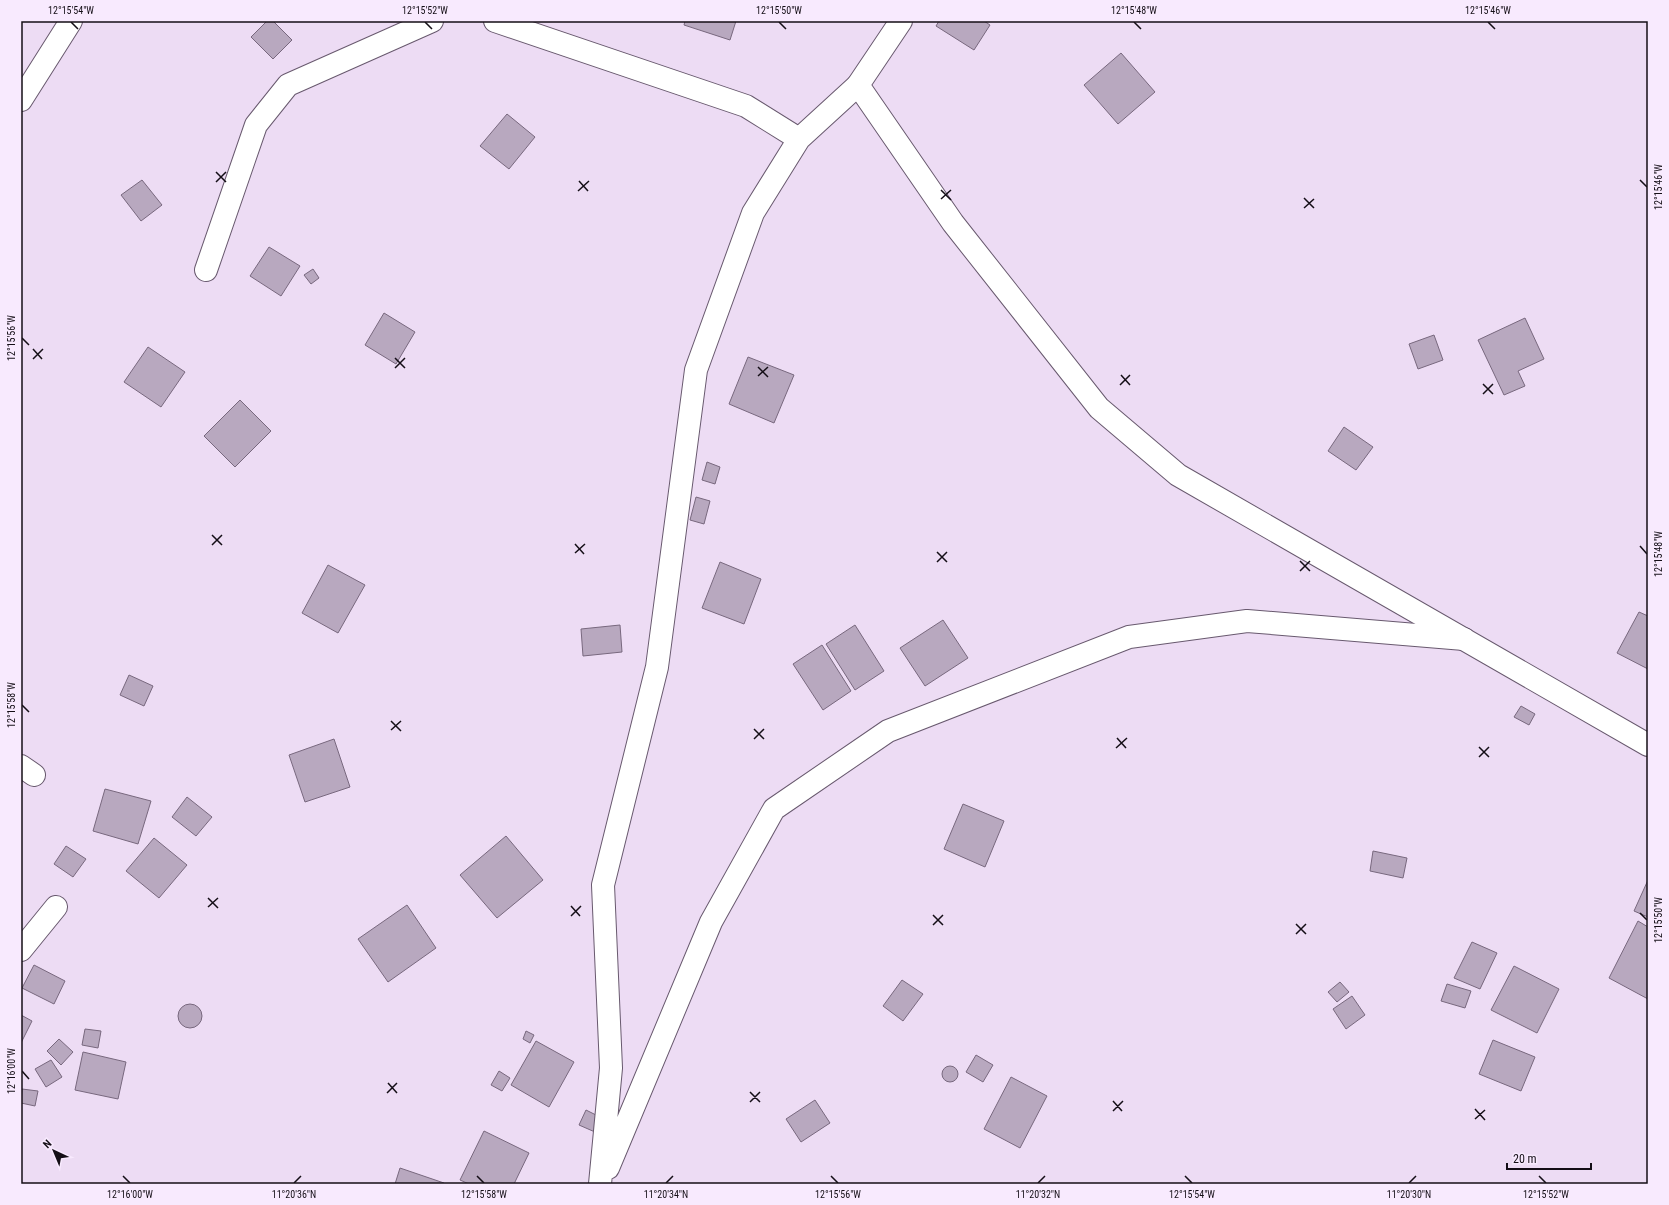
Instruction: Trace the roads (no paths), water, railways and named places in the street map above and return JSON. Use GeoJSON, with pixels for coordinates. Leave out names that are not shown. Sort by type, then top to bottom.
{"type":"FeatureCollection","features":[{"type":"Feature","properties":{"kind":"street"},"geometry":{"type":"LineString","coordinates":[[21,100],[71,21]]}},
{"type":"Feature","properties":{"kind":"street"},"geometry":{"type":"LineString","coordinates":[[206,270],[256,125],[288,85],[432,21]]}},
{"type":"Feature","properties":{"kind":"street"},"geometry":{"type":"LineString","coordinates":[[495,21],[746,106],[799,139]]}},
{"type":"Feature","properties":{"kind":"street"},"geometry":{"type":"LineString","coordinates":[[601,1184],[611,1068],[603,885],[657,667],[696,370],[753,213],[799,139],[858,85],[901,21]]}},
{"type":"Feature","properties":{"kind":"street"},"geometry":{"type":"LineString","coordinates":[[858,85],[953,223],[1099,408],[1178,475],[1648,745]]}},
{"type":"Feature","properties":{"kind":"street"},"geometry":{"type":"LineString","coordinates":[[601,1184],[711,922],[774,809],[888,731],[1129,637],[1247,622],[1464,639]]}},
{"type":"Feature","properties":{"kind":"street"},"geometry":{"type":"LineString","coordinates":[[21,950],[56,907]]}}]}
